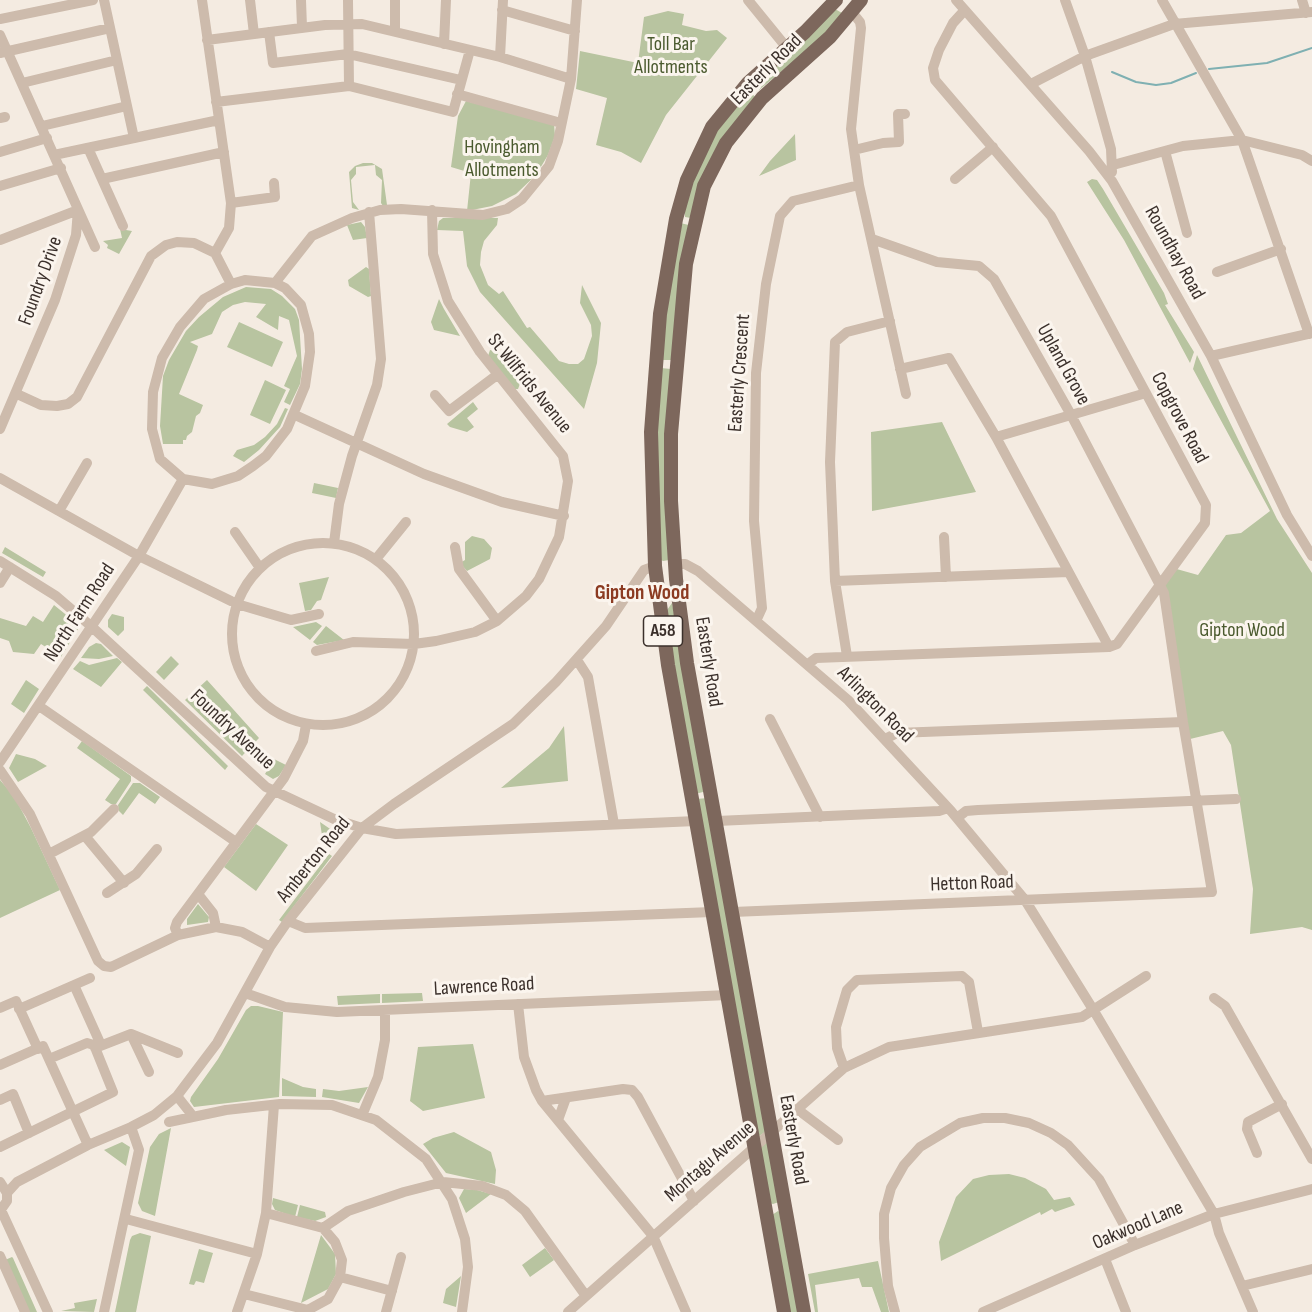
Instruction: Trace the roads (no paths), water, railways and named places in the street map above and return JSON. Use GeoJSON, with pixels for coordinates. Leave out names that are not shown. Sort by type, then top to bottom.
{"type":"FeatureCollection","features":[{"type":"Feature","properties":{"kind":"main road","name":"Easterly Road"},"geometry":{"type":"LineString","coordinates":[[784,1312],[668,665],[655,566],[651,432],[660,314],[676,219],[687,180],[712,127],[748,84],[836,0]]}},
{"type":"Feature","properties":{"kind":"main road"},"geometry":{"type":"LineString","coordinates":[[836,0],[852,12]]}},
{"type":"Feature","properties":{"kind":"main road","name":"Easterly Road"},"geometry":{"type":"LineString","coordinates":[[804,1312],[687,663],[671,501],[676,364],[686,264],[704,186],[726,143],[762,98],[830,37],[861,0]]}},
{"type":"Feature","properties":{"kind":"main road"},"geometry":{"type":"LineString","coordinates":[[748,84],[762,98]]}},
{"type":"Feature","properties":{"kind":"main road"},"geometry":{"type":"LineString","coordinates":[[676,219],[694,223]]}},
{"type":"Feature","properties":{"kind":"main road"},"geometry":{"type":"LineString","coordinates":[[656,363],[676,364]]}},
{"type":"Feature","properties":{"kind":"main road"},"geometry":{"type":"LineString","coordinates":[[765,1209],[785,1205]]}},
{"type":"Feature","properties":{"kind":"street"},"geometry":{"type":"LineString","coordinates":[[0,19],[93,0]]}},
{"type":"Feature","properties":{"kind":"street"},"geometry":{"type":"LineString","coordinates":[[104,0],[134,138]]}},
{"type":"Feature","properties":{"kind":"street"},"geometry":{"type":"LineString","coordinates":[[202,0],[231,203],[229,228],[215,253]]}},
{"type":"Feature","properties":{"kind":"street"},"geometry":{"type":"LineString","coordinates":[[250,0],[254,34]]}},
{"type":"Feature","properties":{"kind":"street"},"geometry":{"type":"LineString","coordinates":[[301,0],[302,27]]}},
{"type":"Feature","properties":{"kind":"street"},"geometry":{"type":"LineString","coordinates":[[348,0],[348,86]]}},
{"type":"Feature","properties":{"kind":"street"},"geometry":{"type":"LineString","coordinates":[[394,31],[395,0]]}},
{"type":"Feature","properties":{"kind":"street"},"geometry":{"type":"LineString","coordinates":[[444,44],[446,0]]}},
{"type":"Feature","properties":{"kind":"street"},"geometry":{"type":"LineString","coordinates":[[275,283],[312,236],[344,220],[369,212],[401,209],[483,215],[507,209],[522,200],[541,178],[558,141],[571,79],[577,0]]}},
{"type":"Feature","properties":{"kind":"street"},"geometry":{"type":"LineString","coordinates":[[747,0],[787,48]]}},
{"type":"Feature","properties":{"kind":"street","name":"Roundhay Road"},"geometry":{"type":"LineString","coordinates":[[956,0],[1112,181],[1211,356],[1287,515],[1312,555]]}},
{"type":"Feature","properties":{"kind":"street"},"geometry":{"type":"LineString","coordinates":[[1065,0],[1085,56],[1111,149],[1112,181]]}},
{"type":"Feature","properties":{"kind":"street"},"geometry":{"type":"LineString","coordinates":[[1162,0],[1242,140],[1311,334],[1211,356]]}},
{"type":"Feature","properties":{"kind":"street"},"geometry":{"type":"LineString","coordinates":[[1030,84],[1085,56],[1174,24],[1309,13],[1302,0]]}},
{"type":"Feature","properties":{"kind":"street"},"geometry":{"type":"LineString","coordinates":[[500,57],[502,5],[574,31]]}},
{"type":"Feature","properties":{"kind":"street","name":"Copgrove Road"},"geometry":{"type":"LineString","coordinates":[[964,11],[957,17],[946,35],[933,74],[939,86],[1051,216],[1206,505],[1205,523],[1160,586]]}},
{"type":"Feature","properties":{"kind":"street"},"geometry":{"type":"LineString","coordinates":[[852,12],[860,22],[861,28],[852,110],[854,150],[859,185],[906,394]]}},
{"type":"Feature","properties":{"kind":"street"},"geometry":{"type":"LineString","coordinates":[[207,40],[349,23],[394,31],[500,57],[571,79]]}},
{"type":"Feature","properties":{"kind":"street"},"geometry":{"type":"LineString","coordinates":[[4,52],[110,27]]}},
{"type":"Feature","properties":{"kind":"street"},"geometry":{"type":"LineString","coordinates":[[269,32],[273,63],[348,54],[461,80]]}},
{"type":"Feature","properties":{"kind":"street"},"geometry":{"type":"LineString","coordinates":[[0,34],[4,52],[22,83],[95,247]]}},
{"type":"Feature","properties":{"kind":"street"},"geometry":{"type":"LineString","coordinates":[[216,102],[348,86],[453,112],[470,50]]}},
{"type":"Feature","properties":{"kind":"street"},"geometry":{"type":"LineString","coordinates":[[22,83],[117,60]]}},
{"type":"Feature","properties":{"kind":"street"},"geometry":{"type":"LineString","coordinates":[[457,94],[561,123]]}},
{"type":"Feature","properties":{"kind":"street"},"geometry":{"type":"LineString","coordinates":[[42,126],[127,106]]}},
{"type":"Feature","properties":{"kind":"street"},"geometry":{"type":"LineString","coordinates":[[854,150],[883,143],[899,142],[898,114],[905,114]]}},
{"type":"Feature","properties":{"kind":"street"},"geometry":{"type":"LineString","coordinates":[[54,155],[219,120]]}},
{"type":"Feature","properties":{"kind":"street"},"geometry":{"type":"LineString","coordinates":[[0,152],[47,138]]}},
{"type":"Feature","properties":{"kind":"street"},"geometry":{"type":"LineString","coordinates":[[1113,165],[1207,142],[1242,140],[1302,155],[1312,160]]}},
{"type":"Feature","properties":{"kind":"street"},"geometry":{"type":"LineString","coordinates":[[955,179],[993,147]]}},
{"type":"Feature","properties":{"kind":"street"},"geometry":{"type":"LineString","coordinates":[[88,148],[123,226]]}},
{"type":"Feature","properties":{"kind":"street"},"geometry":{"type":"LineString","coordinates":[[1098,163],[1111,149]]}},
{"type":"Feature","properties":{"kind":"street"},"geometry":{"type":"LineString","coordinates":[[1165,151],[1187,233]]}},
{"type":"Feature","properties":{"kind":"street"},"geometry":{"type":"LineString","coordinates":[[102,179],[224,152]]}},
{"type":"Feature","properties":{"kind":"street"},"geometry":{"type":"LineString","coordinates":[[0,186],[61,168]]}},
{"type":"Feature","properties":{"kind":"street"},"geometry":{"type":"LineString","coordinates":[[231,203],[275,196],[274,183]]}},
{"type":"Feature","properties":{"kind":"street","name":"Easterly Crescent"},"geometry":{"type":"LineString","coordinates":[[757,619],[762,608],[754,521],[756,373],[766,284],[780,216],[793,201],[859,185]]}},
{"type":"Feature","properties":{"kind":"street"},"geometry":{"type":"LineString","coordinates":[[0,240],[78,210]]}},
{"type":"Feature","properties":{"kind":"street","name":"Foundry Drive"},"geometry":{"type":"LineString","coordinates":[[0,429],[17,394],[74,244],[78,210]]}},
{"type":"Feature","properties":{"kind":"street","name":"St Wilfrids Avenue"},"geometry":{"type":"LineString","coordinates":[[316,651],[353,642],[414,644],[455,638],[497,621],[526,596],[539,579],[560,537],[568,482],[563,456],[497,375],[462,326],[448,301],[433,254],[432,210]]}},
{"type":"Feature","properties":{"kind":"street"},"geometry":{"type":"LineString","coordinates":[[334,543],[339,504],[356,445],[377,386],[381,359],[369,212]]}},
{"type":"Feature","properties":{"kind":"street","name":"Upland Grove"},"geometry":{"type":"LineString","coordinates":[[872,239],[937,262],[979,266],[994,279],[1070,413],[1160,586]]}},
{"type":"Feature","properties":{"kind":"street"},"geometry":{"type":"LineString","coordinates":[[17,394],[41,405],[68,404],[77,397],[151,256],[166,245],[177,242],[194,243],[215,253],[231,284]]}},
{"type":"Feature","properties":{"kind":"street"},"geometry":{"type":"LineString","coordinates":[[1217,272],[1281,249]]}},
{"type":"Feature","properties":{"kind":"street"},"geometry":{"type":"LineString","coordinates":[[258,279],[275,283],[285,288],[301,305],[309,334],[309,370],[295,415],[266,456],[243,474],[212,484],[183,479],[160,459],[156,446],[152,410],[156,375],[170,342],[204,299],[231,284],[258,279]]}},
{"type":"Feature","properties":{"kind":"street"},"geometry":{"type":"LineString","coordinates":[[847,656],[835,581],[830,462],[835,342],[847,332],[890,321]]}},
{"type":"Feature","properties":{"kind":"street"},"geometry":{"type":"LineString","coordinates":[[900,369],[949,358],[996,437],[1108,647]]}},
{"type":"Feature","properties":{"kind":"street"},"geometry":{"type":"LineString","coordinates":[[435,395],[449,411],[497,375]]}},
{"type":"Feature","properties":{"kind":"street"},"geometry":{"type":"LineString","coordinates":[[996,437],[1070,413],[1146,393]]}},
{"type":"Feature","properties":{"kind":"street"},"geometry":{"type":"LineString","coordinates":[[295,415],[356,445],[465,489],[520,507],[564,516]]}},
{"type":"Feature","properties":{"kind":"street"},"geometry":{"type":"LineString","coordinates":[[59,511],[87,463]]}},
{"type":"Feature","properties":{"kind":"street"},"geometry":{"type":"LineString","coordinates":[[0,478],[139,556],[234,602],[291,620],[319,614]]}},
{"type":"Feature","properties":{"kind":"street","name":"North Farm Road"},"geometry":{"type":"LineString","coordinates":[[0,762],[139,556],[183,479]]}},
{"type":"Feature","properties":{"kind":"street"},"geometry":{"type":"LineString","coordinates":[[376,559],[406,522]]}},
{"type":"Feature","properties":{"kind":"street"},"geometry":{"type":"LineString","coordinates":[[235,532],[260,568]]}},
{"type":"Feature","properties":{"kind":"street"},"geometry":{"type":"LineString","coordinates":[[944,537],[946,577]]}},
{"type":"Feature","properties":{"kind":"street"},"geometry":{"type":"LineString","coordinates":[[314,543],[334,543],[356,548],[376,559],[394,576],[406,596],[414,619],[414,644],[406,673],[389,698],[365,716],[336,725],[306,725],[277,714],[253,693],[237,666],[232,635],[234,602],[260,568],[276,556],[294,547],[314,543]]}},
{"type":"Feature","properties":{"kind":"street"},"geometry":{"type":"LineString","coordinates":[[455,547],[459,569],[497,621]]}},
{"type":"Feature","properties":{"kind":"street"},"geometry":{"type":"LineString","coordinates":[[0,583],[5,564]]}},
{"type":"Feature","properties":{"kind":"street","name":"Foundry Avenue"},"geometry":{"type":"LineString","coordinates":[[5,564],[56,596],[266,787],[334,819],[362,828],[396,834],[696,821]]}},
{"type":"Feature","properties":{"kind":"street","name":"Arlington Road"},"geometry":{"type":"LineString","coordinates":[[676,564],[685,564],[698,571],[757,619],[848,700],[957,818],[1025,900],[1094,1011],[1214,1214],[1219,1233],[1252,1312]]}},
{"type":"Feature","properties":{"kind":"street","name":"Amberton Road"},"geometry":{"type":"LineString","coordinates":[[7,1193],[16,1182],[88,1145],[131,1127],[154,1114],[177,1096],[217,1042],[270,946],[362,828],[513,724],[577,660],[606,626],[644,570],[655,566]]}},
{"type":"Feature","properties":{"kind":"street"},"geometry":{"type":"LineString","coordinates":[[835,581],[1068,572]]}},
{"type":"Feature","properties":{"kind":"street"},"geometry":{"type":"LineString","coordinates":[[808,664],[816,658],[847,656],[1108,647],[1117,644],[1160,586]]}},
{"type":"Feature","properties":{"kind":"street"},"geometry":{"type":"LineString","coordinates":[[1160,586],[1166,604],[1196,801]]}},
{"type":"Feature","properties":{"kind":"street"},"geometry":{"type":"LineString","coordinates":[[577,660],[588,677],[614,824]]}},
{"type":"Feature","properties":{"kind":"street"},"geometry":{"type":"LineString","coordinates":[[39,706],[236,842]]}},
{"type":"Feature","properties":{"kind":"street"},"geometry":{"type":"LineString","coordinates":[[770,719],[820,817]]}},
{"type":"Feature","properties":{"kind":"street"},"geometry":{"type":"LineString","coordinates":[[885,739],[897,733],[1183,722]]}},
{"type":"Feature","properties":{"kind":"street"},"geometry":{"type":"LineString","coordinates":[[178,935],[175,928],[177,922],[274,791],[303,741],[306,725]]}},
{"type":"Feature","properties":{"kind":"street"},"geometry":{"type":"LineString","coordinates":[[0,770],[30,814],[98,961],[104,966],[111,967],[178,935],[216,927],[242,932],[270,946]]}},
{"type":"Feature","properties":{"kind":"street"},"geometry":{"type":"LineString","coordinates":[[957,818],[966,811],[978,810],[1236,799]]}},
{"type":"Feature","properties":{"kind":"street","name":"Hetton Road"},"geometry":{"type":"LineString","coordinates":[[733,912],[1212,892],[1196,801]]}},
{"type":"Feature","properties":{"kind":"street"},"geometry":{"type":"LineString","coordinates":[[717,821],[939,811],[948,808]]}},
{"type":"Feature","properties":{"kind":"street"},"geometry":{"type":"LineString","coordinates":[[49,854],[85,836],[114,809]]}},
{"type":"Feature","properties":{"kind":"street"},"geometry":{"type":"LineString","coordinates":[[85,836],[124,884]]}},
{"type":"Feature","properties":{"kind":"street"},"geometry":{"type":"LineString","coordinates":[[108,893],[124,884],[157,849]]}},
{"type":"Feature","properties":{"kind":"street"},"geometry":{"type":"LineString","coordinates":[[198,894],[213,913],[216,927]]}},
{"type":"Feature","properties":{"kind":"street"},"geometry":{"type":"LineString","coordinates":[[288,921],[305,928],[712,912]]}},
{"type":"Feature","properties":{"kind":"street"},"geometry":{"type":"LineString","coordinates":[[844,1068],[837,1048],[836,1027],[849,985],[856,980],[962,976],[969,982],[978,1032]]}},
{"type":"Feature","properties":{"kind":"street","name":"Montagu Avenue"},"geometry":{"type":"LineString","coordinates":[[568,1312],[844,1068],[889,1047],[1082,1017],[1146,976]]}},
{"type":"Feature","properties":{"kind":"street"},"geometry":{"type":"LineString","coordinates":[[19,1009],[90,978]]}},
{"type":"Feature","properties":{"kind":"street"},"geometry":{"type":"LineString","coordinates":[[0,1147],[113,1092],[74,985]]}},
{"type":"Feature","properties":{"kind":"street","name":"Lawrence Road"},"geometry":{"type":"LineString","coordinates":[[245,993],[302,1010],[385,1010],[728,995]]}},
{"type":"Feature","properties":{"kind":"street"},"geometry":{"type":"LineString","coordinates":[[1214,998],[1225,1006],[1312,1159]]}},
{"type":"Feature","properties":{"kind":"street"},"geometry":{"type":"LineString","coordinates":[[0,1008],[16,1001],[49,1059],[88,1145]]}},
{"type":"Feature","properties":{"kind":"street"},"geometry":{"type":"LineString","coordinates":[[518,1004],[525,1057],[542,1101],[653,1236],[686,1312]]}},
{"type":"Feature","properties":{"kind":"street"},"geometry":{"type":"LineString","coordinates":[[363,1113],[378,1077],[385,1040],[385,1010]]}},
{"type":"Feature","properties":{"kind":"street"},"geometry":{"type":"LineString","coordinates":[[131,1034],[149,1072]]}},
{"type":"Feature","properties":{"kind":"street"},"geometry":{"type":"LineString","coordinates":[[49,1059],[87,1043],[98,1046],[131,1034],[178,1053]]}},
{"type":"Feature","properties":{"kind":"street"},"geometry":{"type":"LineString","coordinates":[[0,1065],[41,1048]]}},
{"type":"Feature","properties":{"kind":"street"},"geometry":{"type":"LineString","coordinates":[[542,1101],[623,1089],[635,1093],[694,1201]]}},
{"type":"Feature","properties":{"kind":"street"},"geometry":{"type":"LineString","coordinates":[[0,1100],[13,1094],[29,1133]]}},
{"type":"Feature","properties":{"kind":"street"},"geometry":{"type":"LineString","coordinates":[[177,1096],[192,1115]]}},
{"type":"Feature","properties":{"kind":"street"},"geometry":{"type":"LineString","coordinates":[[558,1120],[566,1098]]}},
{"type":"Feature","properties":{"kind":"street"},"geometry":{"type":"LineString","coordinates":[[1257,1153],[1246,1129],[1248,1122],[1282,1104]]}},
{"type":"Feature","properties":{"kind":"street"},"geometry":{"type":"LineString","coordinates":[[237,1312],[257,1254],[266,1213],[274,1105]]}},
{"type":"Feature","properties":{"kind":"street"},"geometry":{"type":"LineString","coordinates":[[169,1122],[192,1115],[274,1105],[332,1105],[363,1113],[389,1128],[417,1149],[443,1182],[460,1219],[468,1267],[464,1311]]}},
{"type":"Feature","properties":{"kind":"street"},"geometry":{"type":"LineString","coordinates":[[798,1109],[838,1140]]}},
{"type":"Feature","properties":{"kind":"street"},"geometry":{"type":"LineString","coordinates":[[895,1312],[888,1286],[884,1238],[884,1214],[891,1188],[904,1165],[920,1147],[960,1123],[983,1118],[1005,1118],[1040,1128],[1068,1145],[1099,1179],[1135,1245]]}},
{"type":"Feature","properties":{"kind":"street"},"geometry":{"type":"LineString","coordinates":[[104,1312],[126,1219],[139,1149],[131,1127]]}},
{"type":"Feature","properties":{"kind":"street"},"geometry":{"type":"LineString","coordinates":[[0,1182],[16,1182]]}},
{"type":"Feature","properties":{"kind":"street"},"geometry":{"type":"LineString","coordinates":[[0,1182],[7,1193],[1,1210],[48,1312]]}},
{"type":"Feature","properties":{"kind":"street"},"geometry":{"type":"LineString","coordinates":[[323,1228],[340,1215],[363,1205],[443,1182],[482,1186],[516,1202],[533,1221],[586,1296]]}},
{"type":"Feature","properties":{"kind":"street","name":"Oakwood Lane"},"geometry":{"type":"LineString","coordinates":[[983,1312],[1135,1245],[1214,1214],[1312,1189]]}},
{"type":"Feature","properties":{"kind":"street"},"geometry":{"type":"LineString","coordinates":[[244,1294],[308,1311],[328,1299],[340,1277],[342,1260],[335,1242],[323,1228],[266,1213]]}},
{"type":"Feature","properties":{"kind":"street"},"geometry":{"type":"LineString","coordinates":[[126,1219],[257,1254]]}},
{"type":"Feature","properties":{"kind":"street"},"geometry":{"type":"LineString","coordinates":[[20,1249],[0,1257],[25,1312]]}},
{"type":"Feature","properties":{"kind":"street"},"geometry":{"type":"LineString","coordinates":[[386,1312],[401,1257]]}},
{"type":"Feature","properties":{"kind":"street"},"geometry":{"type":"LineString","coordinates":[[1105,1259],[1126,1312]]}},
{"type":"Feature","properties":{"kind":"street"},"geometry":{"type":"LineString","coordinates":[[1242,1286],[1312,1269]]}},
{"type":"Feature","properties":{"kind":"street"},"geometry":{"type":"LineString","coordinates":[[340,1277],[392,1291]]}},
{"type":"Feature","properties":{"kind":"waterway"},"geometry":{"type":"LineString","coordinates":[[1209,69],[1267,63],[1312,48]]}},
{"type":"Feature","properties":{"kind":"waterway"},"geometry":{"type":"LineString","coordinates":[[1112,72],[1136,82],[1156,85],[1171,83],[1196,73]]}},
{"type":"Feature","properties":{"kind":"district","name":"Gipton Wood"},"geometry":{"type":"Point","coordinates":[642,594]}},
{"type":"Feature","properties":{"kind":"park label","name":"Toll Bar Allotments"},"geometry":{"type":"Point","coordinates":[671,56]}},
{"type":"Feature","properties":{"kind":"park label","name":"Hovingham Allotments"},"geometry":{"type":"Point","coordinates":[502,160]}}]}
